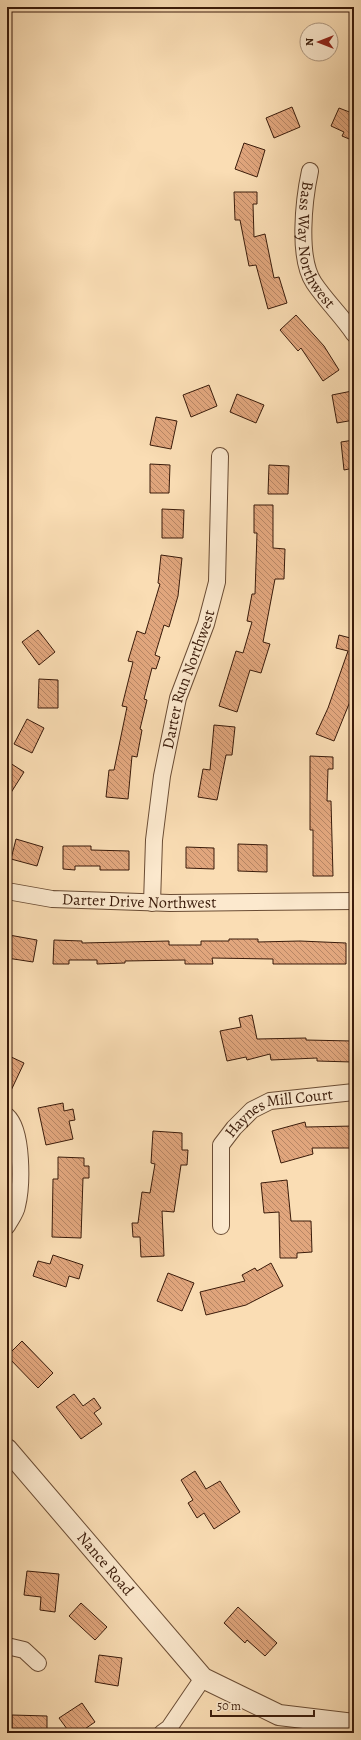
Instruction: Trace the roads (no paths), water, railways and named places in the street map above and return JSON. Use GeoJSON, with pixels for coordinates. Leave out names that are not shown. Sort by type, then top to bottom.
{"type":"FeatureCollection","features":[{"type":"Feature","properties":{"kind":"street","name":"Bass Way Northwest"},"geometry":{"type":"LineString","coordinates":[[310,171],[305,191],[302,231],[307,267],[313,282],[354,334]]}},
{"type":"Feature","properties":{"kind":"street","name":"Darter Run Northwest"},"geometry":{"type":"LineString","coordinates":[[152,903],[154,840],[162,776],[178,698],[206,624],[217,582],[220,456]]}},
{"type":"Feature","properties":{"kind":"street","name":"Darter Drive Northwest"},"geometry":{"type":"LineString","coordinates":[[7,891],[52,899],[152,903],[354,901]]}},
{"type":"Feature","properties":{"kind":"street","name":"Haynes Mill Court"},"geometry":{"type":"LineString","coordinates":[[221,1226],[221,1145],[234,1128],[252,1110],[270,1101],[354,1092]]}},
{"type":"Feature","properties":{"kind":"street"},"geometry":{"type":"LineString","coordinates":[[7,1116],[12,1121],[19,1139],[20,1177],[17,1208],[7,1226]]}},
{"type":"Feature","properties":{"kind":"street","name":"Nance Road"},"geometry":{"type":"LineString","coordinates":[[7,1449],[203,1678]]}},
{"type":"Feature","properties":{"kind":"street"},"geometry":{"type":"LineString","coordinates":[[7,1646],[24,1650],[38,1664]]}},
{"type":"Feature","properties":{"kind":"street"},"geometry":{"type":"LineString","coordinates":[[162,1733],[169,1728],[203,1678],[279,1715],[354,1724]]}}]}
